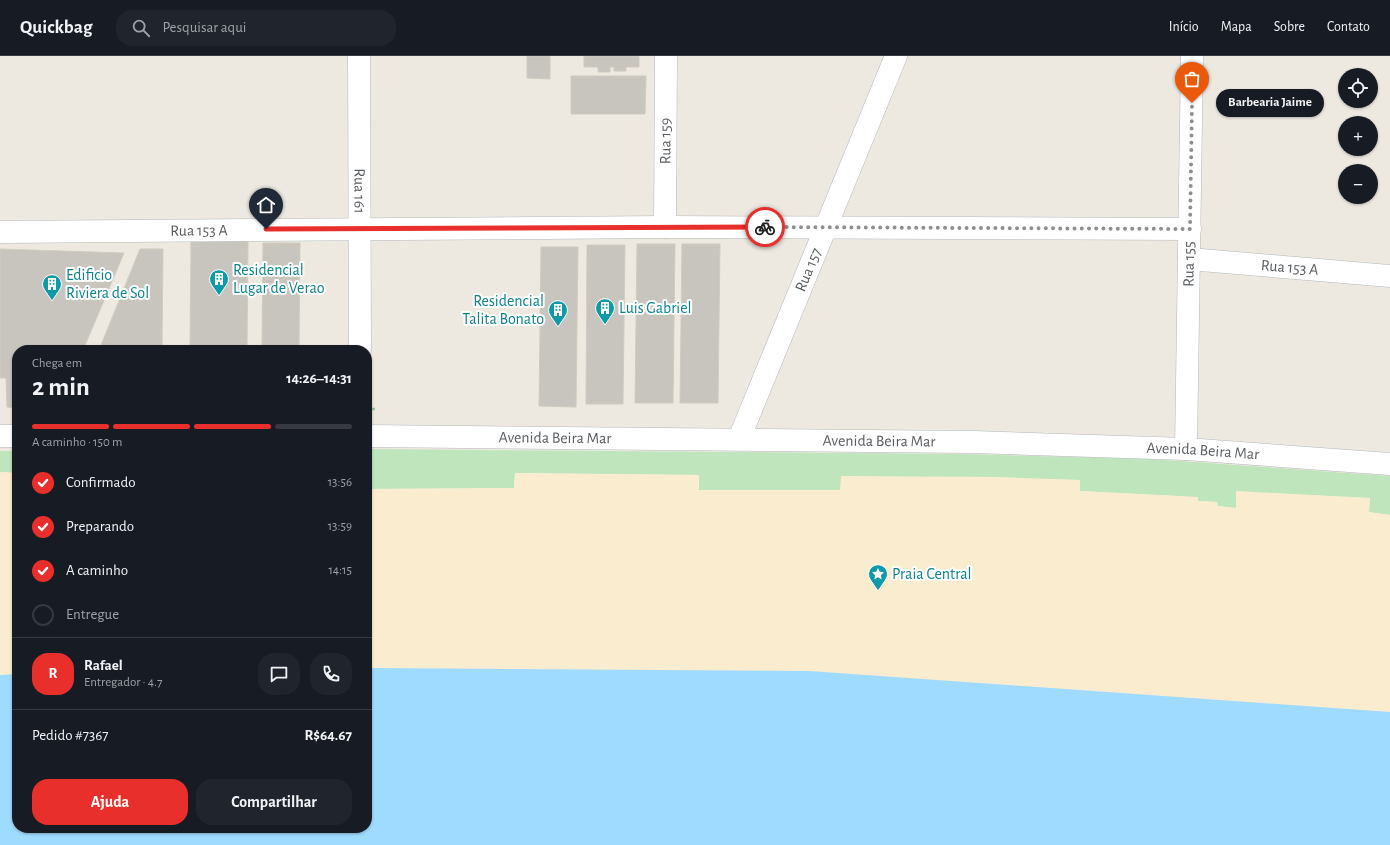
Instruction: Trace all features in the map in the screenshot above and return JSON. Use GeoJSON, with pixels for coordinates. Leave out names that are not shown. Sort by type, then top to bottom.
{"type":"FeatureCollection","features":[{"type":"Feature","properties":{"kind":"street","name":"Rua 161"},"geometry":{"type":"LineString","coordinates":[[359,56],[360,345]]}},
{"type":"Feature","properties":{"kind":"street","name":"Rua 159"},"geometry":{"type":"LineString","coordinates":[[665,227],[666,56]]}},
{"type":"Feature","properties":{"kind":"street","name":"Rua 157"},"geometry":{"type":"LineString","coordinates":[[739,439],[896,56]]}},
{"type":"Feature","properties":{"kind":"street","name":"Rua 155"},"geometry":{"type":"LineString","coordinates":[[1186,449],[1192,56]]}},
{"type":"Feature","properties":{"kind":"street","name":"Rua 153 A"},"geometry":{"type":"LineString","coordinates":[[0,232],[360,228],[665,227],[1190,229]]}},
{"type":"Feature","properties":{"kind":"street","name":"Rua 153 A"},"geometry":{"type":"LineString","coordinates":[[1189,259],[1390,276]]}},
{"type":"Feature","properties":{"kind":"street"},"geometry":{"type":"LineString","coordinates":[[0,436],[12,436]]}},
{"type":"Feature","properties":{"kind":"street","name":"Avenida Beira Mar"},"geometry":{"type":"LineString","coordinates":[[372,436],[974,442],[1186,449],[1390,464]]}},
{"type":"Feature","properties":{"kind":"green space"},"geometry":{"type":"Polygon","coordinates":[[[372,449],[963,454],[1151,459],[1390,476],[1390,515],[1369,512],[1370,498],[1236,492],[1236,508],[1217,506],[1217,502],[1198,501],[1197,497],[1079,491],[1080,480],[841,476],[841,490],[699,490],[699,475],[515,473],[514,488],[372,489],[372,449]]]}},
{"type":"Feature","properties":{"kind":"green space"},"geometry":{"type":"Polygon","coordinates":[[[0,451],[12,451],[12,473],[0,472],[0,451]]]}},
{"type":"Feature","properties":{"kind":"sand"},"geometry":{"type":"Polygon","coordinates":[[[0,472],[12,473],[12,674],[0,675],[0,472]]]}},
{"type":"Feature","properties":{"kind":"sand","name":"Praia Central"},"geometry":{"type":"Polygon","coordinates":[[[515,473],[699,475],[699,490],[840,490],[841,476],[997,477],[1080,480],[1080,491],[1198,497],[1198,501],[1217,502],[1218,506],[1236,508],[1236,491],[1370,498],[1369,512],[1390,515],[1390,712],[809,671],[372,668],[372,489],[514,488],[515,473]]]}},
{"type":"Feature","properties":{"kind":"water"},"geometry":{"type":"Polygon","coordinates":[[[372,668],[809,671],[1390,712],[1390,845],[0,845],[0,675],[12,674],[12,833],[372,833],[372,668]]]}},
{"type":"Feature","properties":{"kind":"building"},"geometry":{"type":"Polygon","coordinates":[[[527,56],[550,56],[550,79],[527,78],[527,56]]]}},
{"type":"Feature","properties":{"kind":"building"},"geometry":{"type":"Polygon","coordinates":[[[584,56],[639,56],[639,67],[626,67],[626,71],[614,71],[614,67],[610,67],[610,72],[598,72],[598,67],[584,67],[584,56]]]}},
{"type":"Feature","properties":{"kind":"building"},"geometry":{"type":"Polygon","coordinates":[[[571,76],[646,76],[645,114],[571,114],[571,76]]]}},
{"type":"Feature","properties":{"kind":"building","name":"Residencial Lugar de Verao"},"geometry":{"type":"Polygon","coordinates":[[[191,241],[248,241],[247,345],[190,345],[191,241]]]}},
{"type":"Feature","properties":{"kind":"building"},"geometry":{"type":"Polygon","coordinates":[[[263,243],[300,243],[299,345],[262,345],[263,243]]]}},
{"type":"Feature","properties":{"kind":"building"},"geometry":{"type":"Polygon","coordinates":[[[637,244],[675,244],[673,403],[635,403],[637,244]]]}},
{"type":"Feature","properties":{"kind":"building"},"geometry":{"type":"Polygon","coordinates":[[[682,244],[720,244],[718,403],[680,403],[682,244]]]}},
{"type":"Feature","properties":{"kind":"building","name":"Luis Gabriel"},"geometry":{"type":"Polygon","coordinates":[[[587,245],[625,245],[623,404],[586,404],[587,245]]]}},
{"type":"Feature","properties":{"kind":"building","name":"Residencial Talita Bonato"},"geometry":{"type":"Polygon","coordinates":[[[541,247],[578,247],[576,407],[539,406],[541,247]]]}},
{"type":"Feature","properties":{"kind":"building","name":"Edificio Riviera de Sol"},"geometry":{"type":"Polygon","coordinates":[[[0,249],[124,253],[85,345],[12,345],[12,408],[7,407],[6,378],[0,378],[0,249]]]}},
{"type":"Feature","properties":{"kind":"building"},"geometry":{"type":"Polygon","coordinates":[[[140,249],[163,249],[162,345],[101,345],[140,249]]]}},
{"type":"Feature","properties":{"kind":"way so far"},"geometry":{"type":"LineString","coordinates":[[765,227],[1190,229],[1192,103]]}},
{"type":"Feature","properties":{"kind":"place","name":"Barbearia Jaime"},"geometry":{"type":"Point","coordinates":[1192,103]}},
{"type":"Feature","properties":{"kind":"place","name":"Residencial Lugar de Verao"},"geometry":{"type":"Point","coordinates":[219,296]}},
{"type":"Feature","properties":{"kind":"place","name":"Edificio Riviera de Sol"},"geometry":{"type":"Point","coordinates":[52,301]}},
{"type":"Feature","properties":{"kind":"place","name":"Luis Gabriel"},"geometry":{"type":"Point","coordinates":[605,325]}},
{"type":"Feature","properties":{"kind":"place","name":"Residencial Talita Bonato"},"geometry":{"type":"Point","coordinates":[558,327]}},
{"type":"Feature","properties":{"kind":"place","name":"Praia Central"},"geometry":{"type":"Point","coordinates":[878,591]}},
{"type":"Feature","properties":{"kind":"route"},"geometry":{"type":"LineString","coordinates":[[266,229],[765,227]]}}]}
